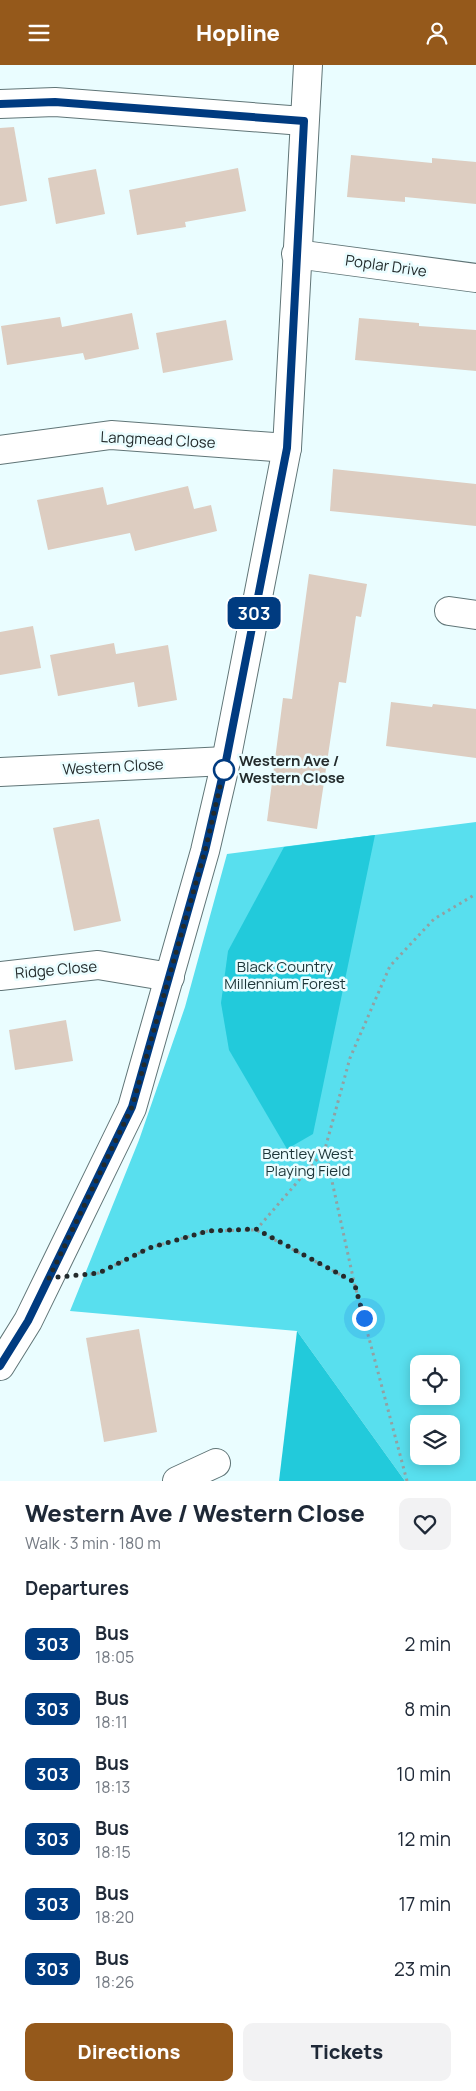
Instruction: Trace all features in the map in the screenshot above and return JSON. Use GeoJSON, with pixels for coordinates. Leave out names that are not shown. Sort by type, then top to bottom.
{"type":"FeatureCollection","features":[{"type":"Feature","properties":{"kind":"street"},"geometry":{"type":"LineString","coordinates":[[0,1366],[28,1321],[132,1107],[205,851],[226,761],[287,448],[296,254],[308,65]]}},
{"type":"Feature","properties":{"kind":"street"},"geometry":{"type":"LineString","coordinates":[[0,104],[55,102],[304,121]]}},
{"type":"Feature","properties":{"kind":"street","name":"Poplar Drive"},"geometry":{"type":"LineString","coordinates":[[296,254],[476,278]]}},
{"type":"Feature","properties":{"kind":"street","name":"Langmead Close"},"geometry":{"type":"LineString","coordinates":[[0,450],[111,435],[287,448]]}},
{"type":"Feature","properties":{"kind":"street"},"geometry":{"type":"LineString","coordinates":[[449,611],[476,615]]}},
{"type":"Feature","properties":{"kind":"street","name":"Western Close"},"geometry":{"type":"LineString","coordinates":[[0,773],[226,761]]}},
{"type":"Feature","properties":{"kind":"street","name":"Ridge Close"},"geometry":{"type":"LineString","coordinates":[[0,976],[98,965],[170,977]]}},
{"type":"Feature","properties":{"kind":"street"},"geometry":{"type":"LineString","coordinates":[[177,1481],[216,1463]]}},
{"type":"Feature","properties":{"kind":"path"},"geometry":{"type":"LineString","coordinates":[[256,1229],[325,1149],[350,1058],[390,967],[434,919],[476,894]]}},
{"type":"Feature","properties":{"kind":"path"},"geometry":{"type":"LineString","coordinates":[[325,1149],[354,1282],[407,1481]]}},
{"type":"Feature","properties":{"kind":"path"},"geometry":{"type":"LineString","coordinates":[[49,1278],[99,1273],[149,1248],[208,1231],[256,1229],[354,1282]]}},
{"type":"Feature","properties":{"kind":"green space","name":"Bentley West Playing Field"},"geometry":{"type":"Polygon","coordinates":[[[476,822],[476,1481],[405,1481],[297,1331],[70,1311],[139,1140],[185,1007],[227,854],[476,822]]]}},
{"type":"Feature","properties":{"kind":"green space","name":"Black Country Millennium Forest"},"geometry":{"type":"Polygon","coordinates":[[[375,835],[313,1134],[287,1149],[229,1050],[221,1003],[228,951],[284,847],[375,835]]]}},
{"type":"Feature","properties":{"kind":"green space"},"geometry":{"type":"Polygon","coordinates":[[[297,1331],[405,1481],[279,1481],[297,1331]]]}},
{"type":"Feature","properties":{"kind":"building"},"geometry":{"type":"Polygon","coordinates":[[[14,127],[27,201],[0,206],[0,128],[14,127]]]}},
{"type":"Feature","properties":{"kind":"building"},"geometry":{"type":"Polygon","coordinates":[[[351,155],[432,163],[432,158],[476,162],[476,204],[405,197],[405,202],[347,197],[351,155]]]}},
{"type":"Feature","properties":{"kind":"building"},"geometry":{"type":"Polygon","coordinates":[[[238,168],[246,211],[185,222],[186,227],[137,235],[129,190],[238,168]]]}},
{"type":"Feature","properties":{"kind":"building"},"geometry":{"type":"Polygon","coordinates":[[[96,169],[105,214],[56,224],[48,178],[96,169]]]}},
{"type":"Feature","properties":{"kind":"building"},"geometry":{"type":"Polygon","coordinates":[[[132,313],[139,349],[85,360],[83,353],[7,365],[1,326],[60,317],[62,327],[132,313]]]}},
{"type":"Feature","properties":{"kind":"building"},"geometry":{"type":"Polygon","coordinates":[[[359,318],[419,323],[419,326],[476,330],[476,371],[355,360],[359,318]]]}},
{"type":"Feature","properties":{"kind":"building"},"geometry":{"type":"Polygon","coordinates":[[[226,320],[233,360],[163,373],[156,333],[226,320]]]}},
{"type":"Feature","properties":{"kind":"building"},"geometry":{"type":"Polygon","coordinates":[[[333,469],[476,484],[476,526],[330,511],[333,469]]]}},
{"type":"Feature","properties":{"kind":"building"},"geometry":{"type":"Polygon","coordinates":[[[188,486],[194,509],[211,505],[217,531],[135,551],[130,533],[48,550],[37,500],[103,487],[107,505],[188,486]]]}},
{"type":"Feature","properties":{"kind":"building"},"geometry":{"type":"Polygon","coordinates":[[[309,574],[367,584],[361,617],[356,616],[346,683],[339,682],[317,829],[267,821],[283,698],[292,699],[309,574]]]}},
{"type":"Feature","properties":{"kind":"building"},"geometry":{"type":"Polygon","coordinates":[[[33,626],[41,668],[0,675],[0,632],[33,626]]]}},
{"type":"Feature","properties":{"kind":"building"},"geometry":{"type":"Polygon","coordinates":[[[114,643],[116,654],[168,645],[177,700],[138,707],[134,682],[58,696],[50,655],[114,643]]]}},
{"type":"Feature","properties":{"kind":"building"},"geometry":{"type":"Polygon","coordinates":[[[391,702],[432,707],[433,704],[476,709],[476,758],[386,746],[391,702]]]}},
{"type":"Feature","properties":{"kind":"building"},"geometry":{"type":"Polygon","coordinates":[[[99,819],[121,921],[74,931],[53,828],[99,819]]]}},
{"type":"Feature","properties":{"kind":"building"},"geometry":{"type":"Polygon","coordinates":[[[66,1020],[73,1061],[15,1070],[9,1030],[66,1020]]]}},
{"type":"Feature","properties":{"kind":"building"},"geometry":{"type":"Polygon","coordinates":[[[139,1329],[157,1432],[104,1442],[86,1338],[139,1329]]]}},
{"type":"Feature","properties":{"kind":"bus line","name":"303"},"geometry":{"type":"LineString","coordinates":[[0,104],[55,102],[304,121],[287,448],[226,761],[205,851],[132,1107],[28,1321],[0,1366]]}},
{"type":"Feature","properties":{"kind":"place","name":"Western Ave / Western Close"},"geometry":{"type":"Point","coordinates":[224,770]}},
{"type":"Feature","properties":{"kind":"route"},"geometry":{"type":"LineString","coordinates":[[224,770],[226,761],[205,851],[132,1107],[49,1278],[99,1273],[149,1248],[208,1231],[256,1229],[354,1282],[364,1318]]}}]}
